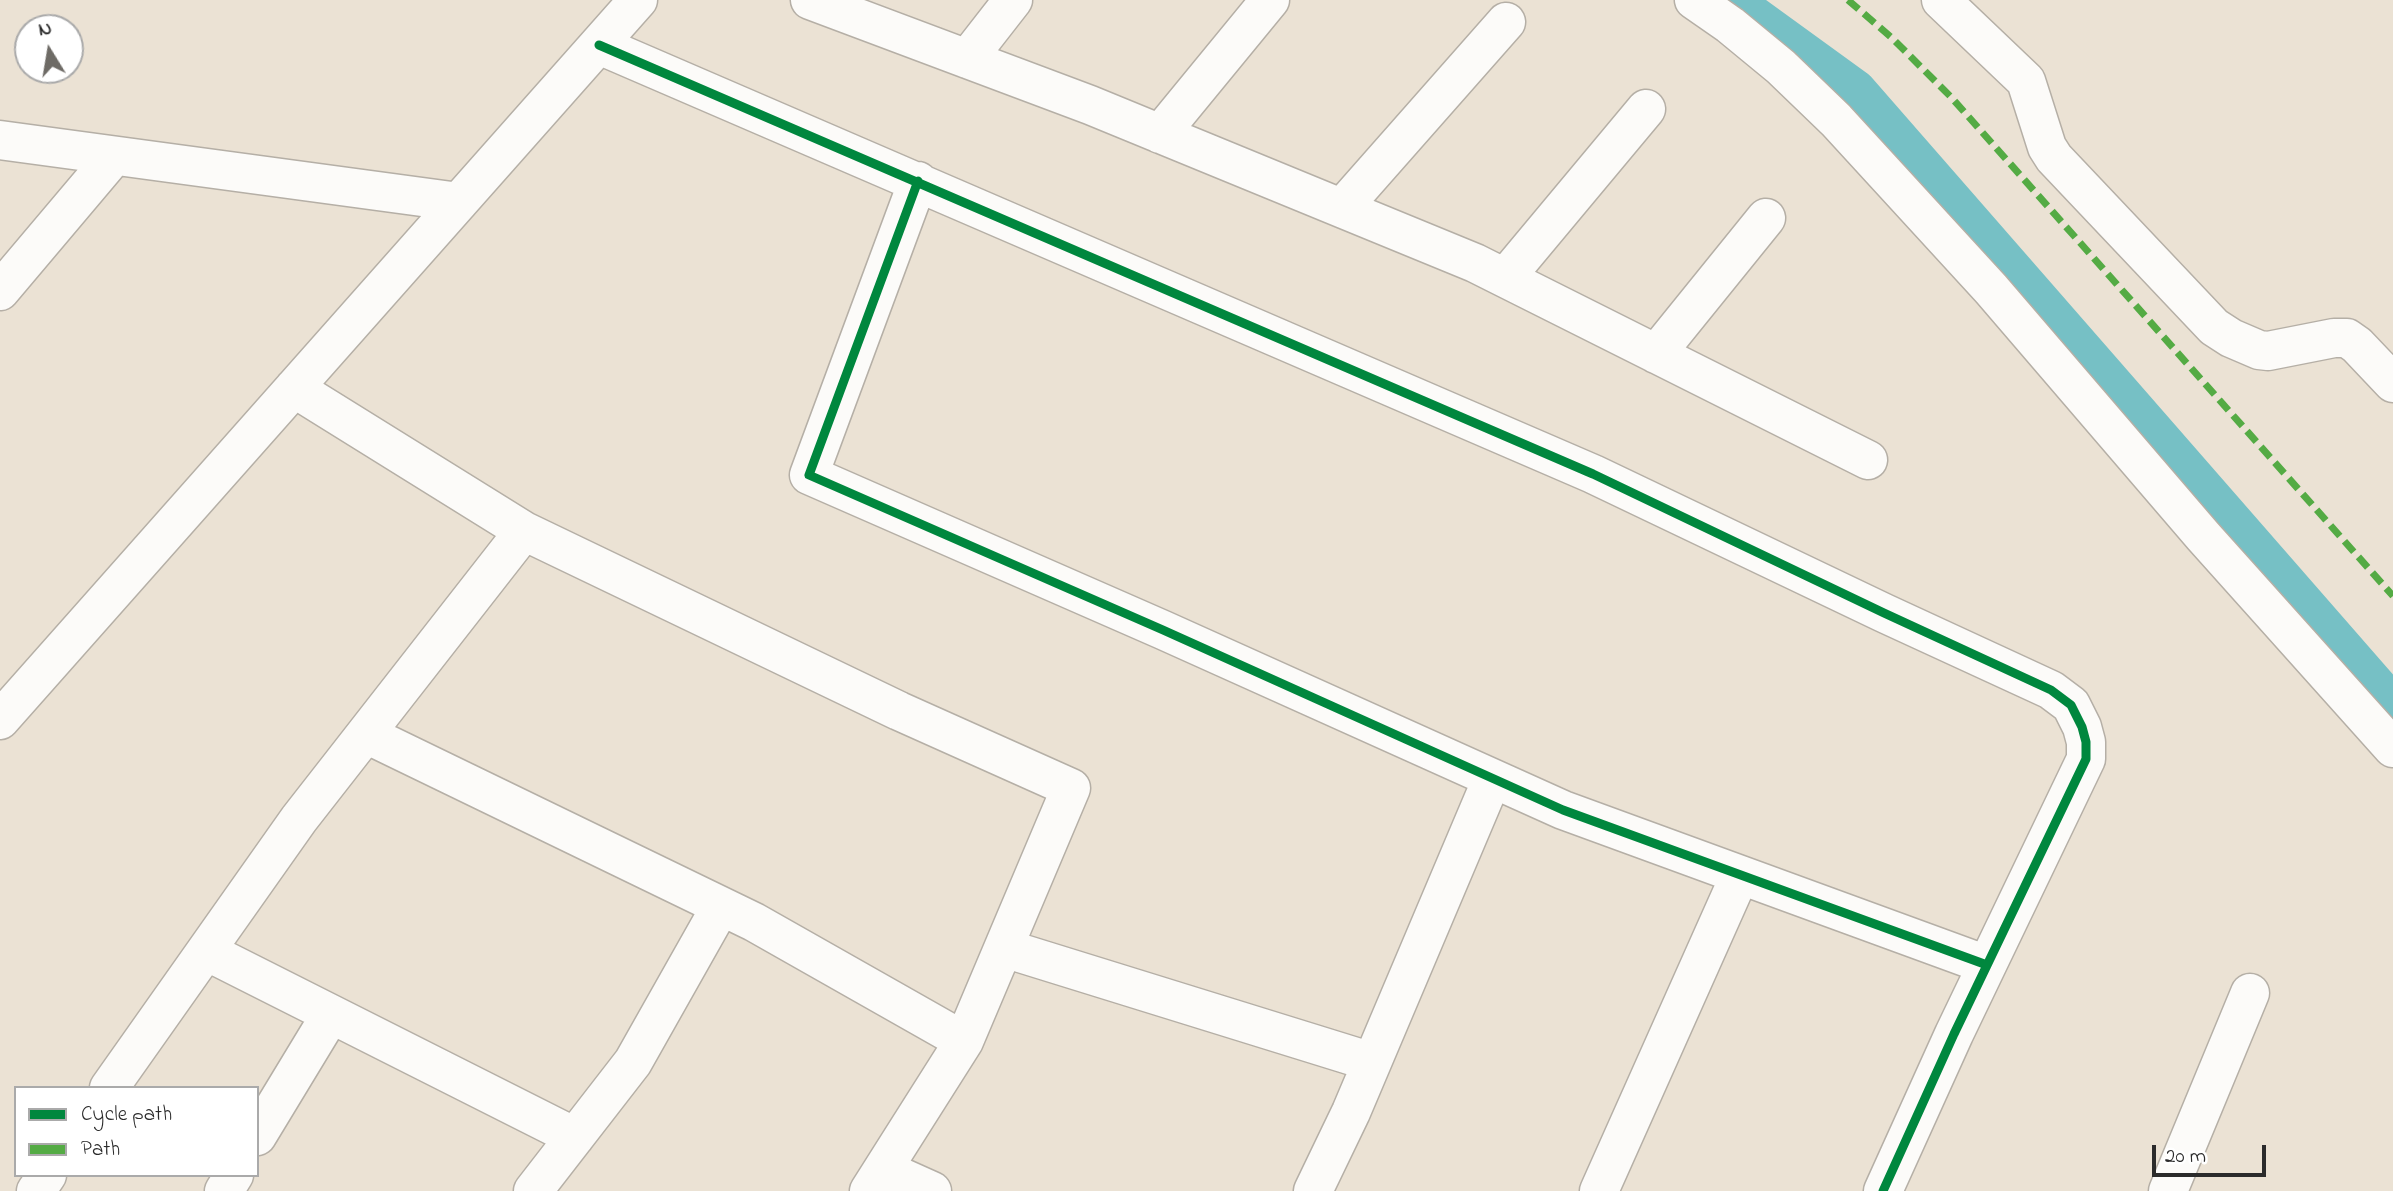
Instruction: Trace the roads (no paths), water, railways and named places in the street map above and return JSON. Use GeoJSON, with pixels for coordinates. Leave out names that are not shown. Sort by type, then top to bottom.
{"type":"FeatureCollection","features":[{"type":"Feature","properties":{"kind":"street"},"geometry":{"type":"LineString","coordinates":[[0,720],[638,0]]}},
{"type":"Feature","properties":{"kind":"street"},"geometry":{"type":"LineString","coordinates":[[810,0],[1090,105],[1475,263],[1868,460]]}},
{"type":"Feature","properties":{"kind":"street"},"geometry":{"type":"LineString","coordinates":[[967,59],[1013,0]]}},
{"type":"Feature","properties":{"kind":"street"},"geometry":{"type":"LineString","coordinates":[[1160,134],[1270,0]]}},
{"type":"Feature","properties":{"kind":"street"},"geometry":{"type":"LineString","coordinates":[[1694,0],[1781,66],[1836,120],[1991,289],[2203,536],[2393,748]]}},
{"type":"Feature","properties":{"kind":"street"},"geometry":{"type":"LineString","coordinates":[[1941,0],[2026,81],[2047,147],[2054,158],[2214,327],[2231,338],[2268,351],[2334,338],[2347,338],[2393,383]]}},
{"type":"Feature","properties":{"kind":"street"},"geometry":{"type":"LineString","coordinates":[[1342,208],[1506,22]]}},
{"type":"Feature","properties":{"kind":"street"},"geometry":{"type":"LineString","coordinates":[[599,45],[1593,474],[2051,690],[2071,705],[2082,727],[2086,742],[2086,759],[1987,965],[1884,1191]]}},
{"type":"Feature","properties":{"kind":"street"},"geometry":{"type":"LineString","coordinates":[[1505,278],[1646,109]]}},
{"type":"Feature","properties":{"kind":"street"},"geometry":{"type":"LineString","coordinates":[[0,140],[459,202]]}},
{"type":"Feature","properties":{"kind":"street"},"geometry":{"type":"LineString","coordinates":[[0,291],[114,156]]}},
{"type":"Feature","properties":{"kind":"street"},"geometry":{"type":"LineString","coordinates":[[918,181],[809,475],[1163,629],[1563,810],[1987,965]]}},
{"type":"Feature","properties":{"kind":"street"},"geometry":{"type":"LineString","coordinates":[[1656,355],[1766,218]]}},
{"type":"Feature","properties":{"kind":"street"},"geometry":{"type":"LineString","coordinates":[[294,388],[524,531],[899,711],[1071,788],[964,1041],[876,1180],[932,1191]]}},
{"type":"Feature","properties":{"kind":"street"},"geometry":{"type":"LineString","coordinates":[[110,1086],[299,819],[524,531]]}},
{"type":"Feature","properties":{"kind":"street"},"geometry":{"type":"LineString","coordinates":[[366,734],[754,922],[964,1041]]}},
{"type":"Feature","properties":{"kind":"street"},"geometry":{"type":"LineString","coordinates":[[1312,1191],[1351,1112],[1492,779]]}},
{"type":"Feature","properties":{"kind":"street"},"geometry":{"type":"LineString","coordinates":[[1599,1191],[1740,875]]}},
{"type":"Feature","properties":{"kind":"street"},"geometry":{"type":"LineString","coordinates":[[533,1191],[633,1062],[720,906]]}},
{"type":"Feature","properties":{"kind":"street"},"geometry":{"type":"LineString","coordinates":[[1003,948],[1372,1062]]}},
{"type":"Feature","properties":{"kind":"street"},"geometry":{"type":"LineString","coordinates":[[206,951],[575,1137]]}},
{"type":"Feature","properties":{"kind":"street"},"geometry":{"type":"LineString","coordinates":[[2168,1191],[2250,993]]}},
{"type":"Feature","properties":{"kind":"street"},"geometry":{"type":"LineString","coordinates":[[259,1133],[331,1014]]}},
{"type":"Feature","properties":{"kind":"waterway"},"geometry":{"type":"LineString","coordinates":[[1732,0],[1856,90],[2393,705]]}}]}
